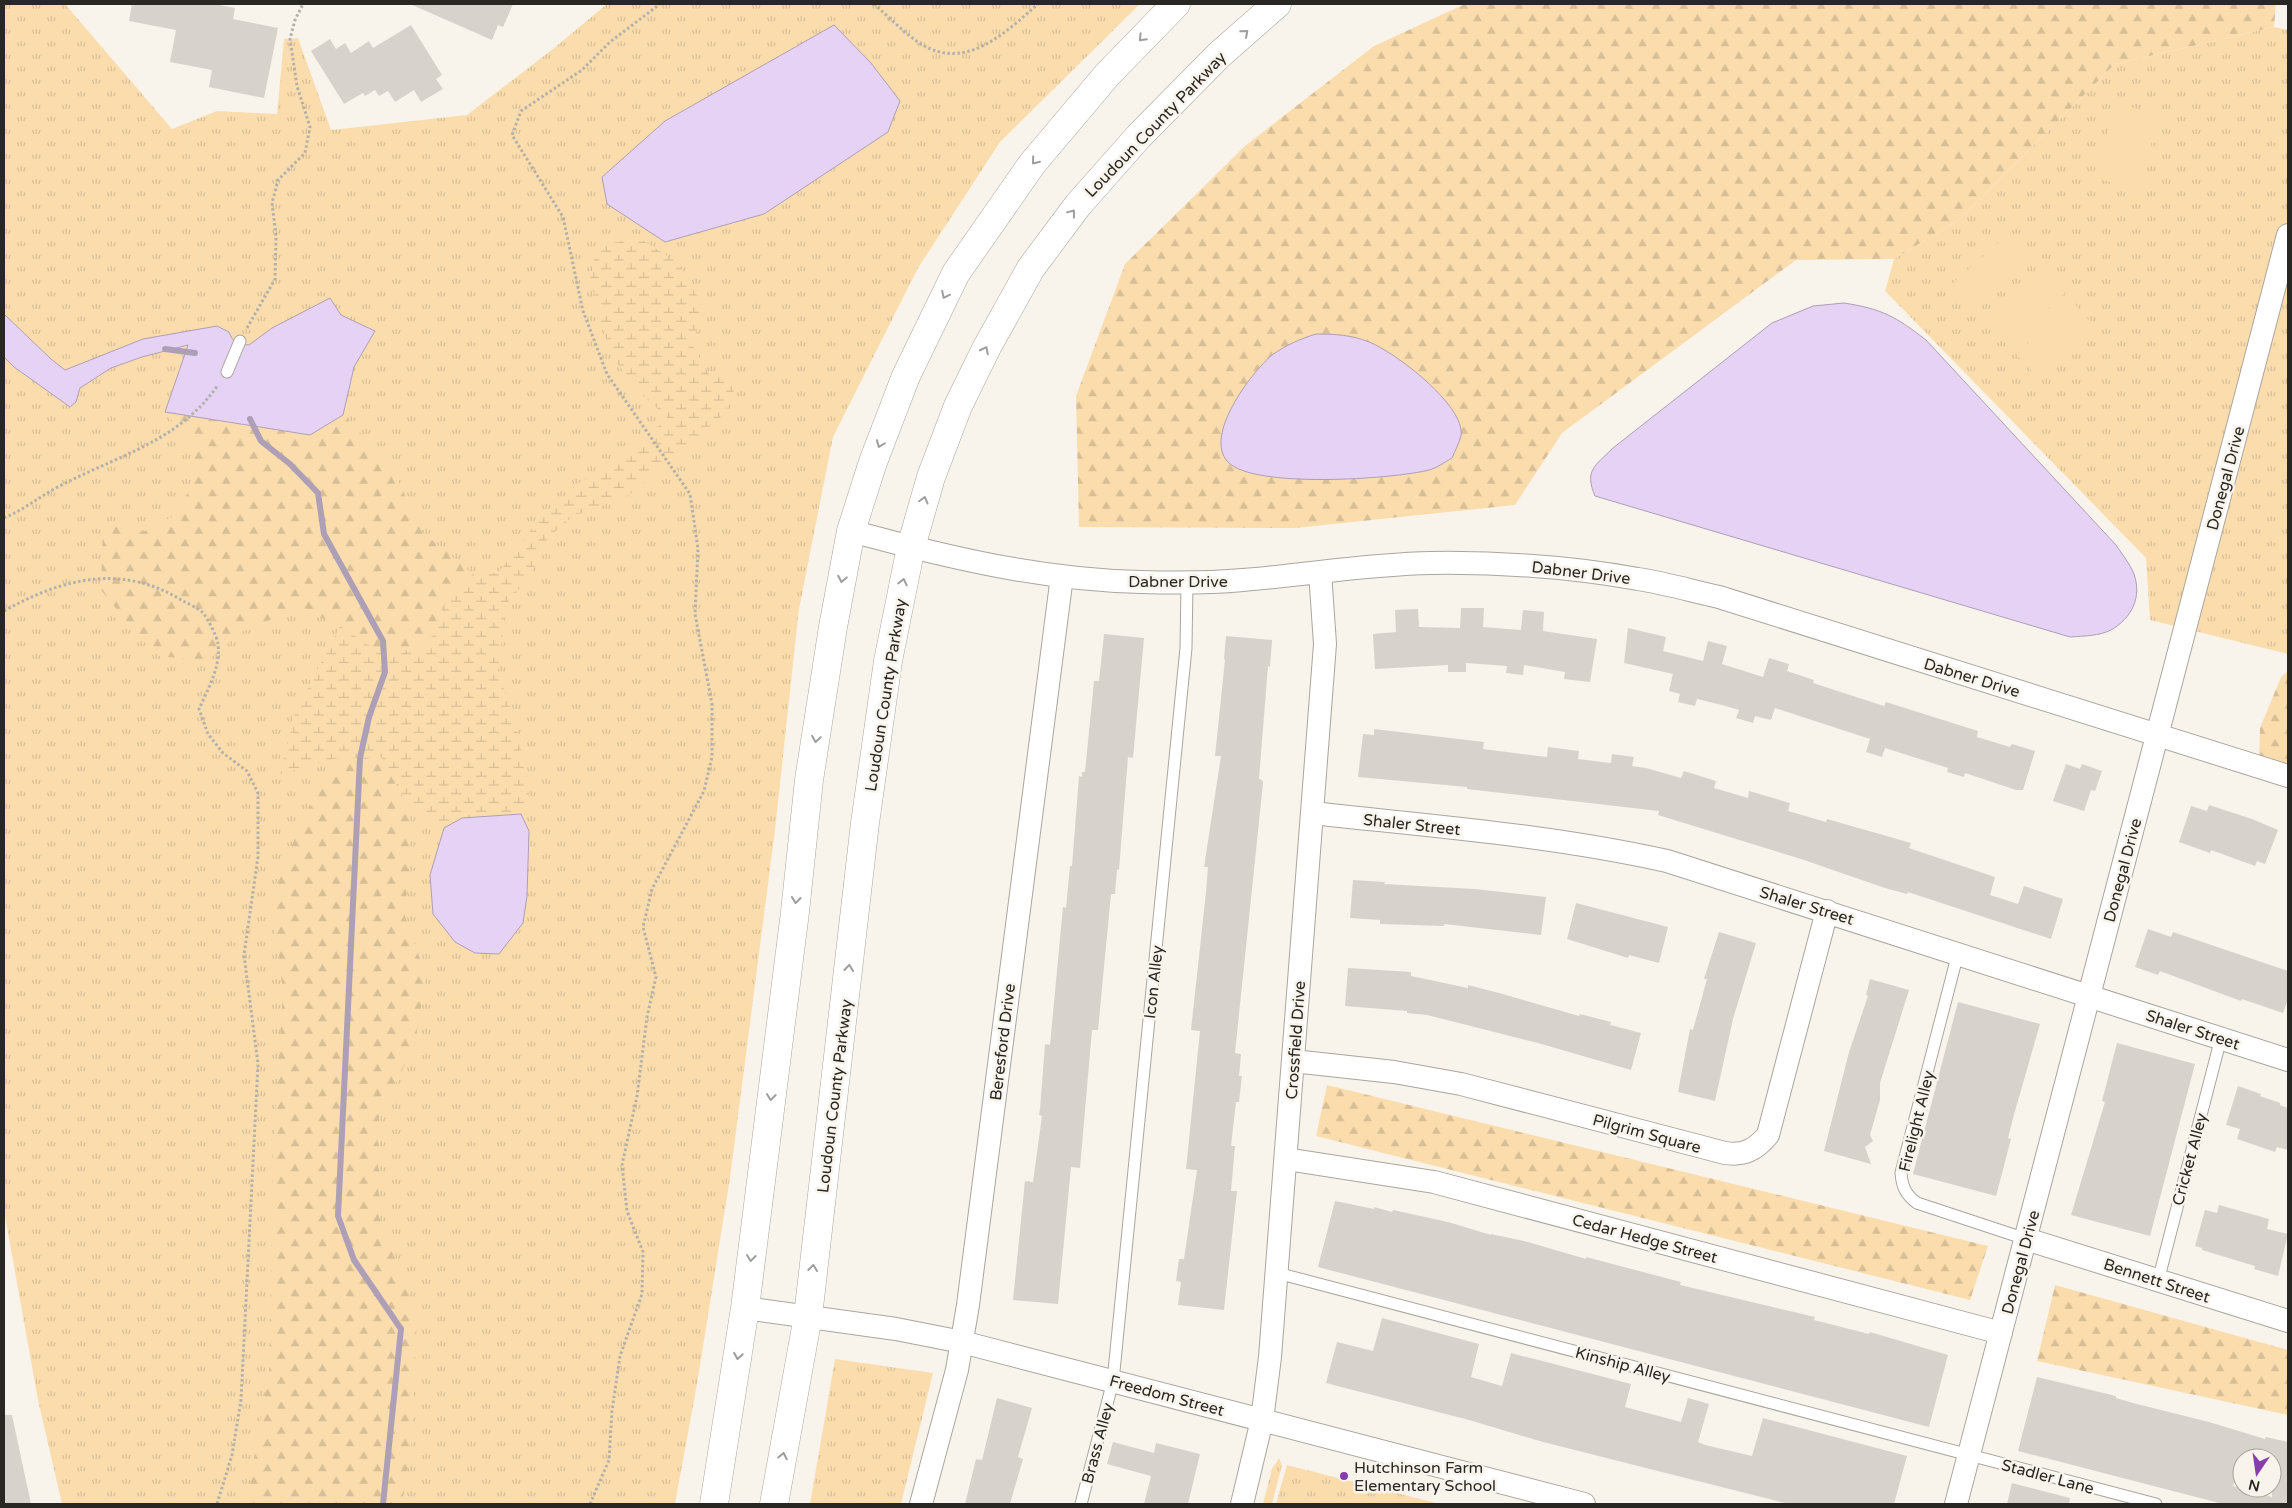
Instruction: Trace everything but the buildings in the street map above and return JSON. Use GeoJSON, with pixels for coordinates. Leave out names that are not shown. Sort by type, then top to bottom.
{"type":"FeatureCollection","features":[{"type":"Feature","properties":{"kind":"main road"},"geometry":{"type":"LineString","coordinates":[[714,1504],[745,1308],[795,912],[809,780],[833,627],[851,531],[873,462],[906,376],[956,273],[1032,164],[1107,75],[1176,4]]}},
{"type":"Feature","properties":{"kind":"main road","name":"Loudoun County Parkway"},"geometry":{"type":"LineString","coordinates":[[774,1504],[808,1316],[865,822],[888,660],[911,547],[931,477],[958,406],[987,347],[1031,268],[1078,205],[1139,136],[1219,55],[1277,4]]}},
{"type":"Feature","properties":{"kind":"street","name":"Donegal Drive"},"geometry":{"type":"LineString","coordinates":[[1956,1504],[2288,235]]}},
{"type":"Feature","properties":{"kind":"street","name":"Dabner Drive"},"geometry":{"type":"LineString","coordinates":[[851,531],[985,564],[1062,576],[1138,582],[1187,583],[1242,580],[1367,566],[1430,563],[1500,564],[1583,570],[1640,579],[1719,597],[2288,776]]}},
{"type":"Feature","properties":{"kind":"street","name":"Crossfield Drive"},"geometry":{"type":"LineString","coordinates":[[1242,1504],[1262,1420],[1270,1357],[1325,644],[1320,572]]}},
{"type":"Feature","properties":{"kind":"street","name":"Beresford Drive"},"geometry":{"type":"LineString","coordinates":[[921,1504],[957,1370],[962,1342],[1062,576]]}},
{"type":"Feature","properties":{"kind":"street","name":"Shaler Street"},"geometry":{"type":"LineString","coordinates":[[1312,813],[1605,847],[1667,861],[2288,1060]]}},
{"type":"Feature","properties":{"kind":"street","name":"Pilgrim Square"},"geometry":{"type":"LineString","coordinates":[[1293,1061],[1394,1072],[1461,1084],[1726,1153],[1736,1155],[1747,1152],[1758,1146],[1768,1135],[1827,911]]}},
{"type":"Feature","properties":{"kind":"street","name":"Cedar Hedge Street"},"geometry":{"type":"LineString","coordinates":[[1286,1159],[1434,1182],[2001,1333]]}},
{"type":"Feature","properties":{"kind":"street","name":"Bennett Street"},"geometry":{"type":"LineString","coordinates":[[2026,1238],[2288,1321]]}},
{"type":"Feature","properties":{"kind":"street","name":"Freedom Street"},"geometry":{"type":"LineString","coordinates":[[745,1308],[896,1329],[962,1342],[1584,1504]]}},
{"type":"Feature","properties":{"kind":"lane"},"geometry":{"type":"LineString","coordinates":[[227,372],[240,341]]}},
{"type":"Feature","properties":{"kind":"lane","name":"Icon Alley"},"geometry":{"type":"LineString","coordinates":[[1113,1381],[1186,648],[1187,583]]}},
{"type":"Feature","properties":{"kind":"lane","name":"Firelight Alley"},"geometry":{"type":"LineString","coordinates":[[1958,953],[1901,1173],[1902,1186],[1908,1197],[1917,1203],[2026,1238]]}},
{"type":"Feature","properties":{"kind":"lane","name":"Cricket Alley"},"geometry":{"type":"LineString","coordinates":[[2158,1281],[2221,1038]]}},
{"type":"Feature","properties":{"kind":"lane","name":"Kinship Alley"},"geometry":{"type":"LineString","coordinates":[[1277,1273],[1969,1455]]}},
{"type":"Feature","properties":{"kind":"lane","name":"Brass Alley"},"geometry":{"type":"LineString","coordinates":[[1081,1504],[1113,1381]]}},
{"type":"Feature","properties":{"kind":"lane","name":"Stadler Lane"},"geometry":{"type":"LineString","coordinates":[[1969,1455],[2156,1504]]}},
{"type":"Feature","properties":{"kind":"path"},"geometry":{"type":"LineString","coordinates":[[240,341],[275,279],[276,236],[272,203],[278,180],[305,153],[310,127],[297,86],[290,38],[295,20],[303,4]]}},
{"type":"Feature","properties":{"kind":"path"},"geometry":{"type":"LineString","coordinates":[[590,1504],[609,1460],[612,1411],[620,1356],[642,1294],[643,1252],[627,1211],[622,1165],[637,1096],[647,1017],[656,977],[643,927],[652,889],[704,791],[712,757],[712,704],[695,614],[698,549],[690,494],[607,374],[583,311],[563,217],[512,136],[521,111],[582,70],[610,42],[660,4]]}},
{"type":"Feature","properties":{"kind":"path"},"geometry":{"type":"LineString","coordinates":[[874,4],[921,44],[944,54],[981,49],[1007,31],[1038,4]]}},
{"type":"Feature","properties":{"kind":"path"},"geometry":{"type":"LineString","coordinates":[[4,518],[18,512],[56,488],[103,467],[176,429],[207,400],[227,372]]}},
{"type":"Feature","properties":{"kind":"path"},"geometry":{"type":"LineString","coordinates":[[4,612],[35,594],[69,583],[95,578],[121,578],[148,583],[175,595],[202,612],[218,643],[215,670],[199,709],[208,734],[223,753],[247,771],[258,793],[258,857],[244,955],[258,1064],[241,1400],[232,1455],[217,1504]]}},
{"type":"Feature","properties":{"kind":"green space"},"geometry":{"type":"Polygon","coordinates":[[[4,4],[65,4],[172,129],[217,111],[277,114],[284,39],[298,38],[331,130],[467,115],[553,49],[607,4],[1140,4],[1000,142],[918,268],[833,437],[799,609],[775,830],[730,1178],[697,1384],[675,1504],[62,1504],[38,1400],[4,1211],[4,4]]]}},
{"type":"Feature","properties":{"kind":"green space"},"geometry":{"type":"Polygon","coordinates":[[[1465,4],[2276,4],[2274,27],[2115,64],[1960,219],[1894,259],[1796,260],[1562,433],[1515,505],[1295,528],[1079,527],[1076,396],[1125,264],[1245,146],[1374,46],[1465,4]]]}},
{"type":"Feature","properties":{"kind":"green space"},"geometry":{"type":"Polygon","coordinates":[[[2274,27],[2288,30],[2288,654],[2150,620],[2146,558],[1885,291],[1894,259],[1960,219],[2115,64],[2274,27]]]}},
{"type":"Feature","properties":{"kind":"green space"},"geometry":{"type":"Polygon","coordinates":[[[2115,103],[2159,115],[2139,190],[2095,178],[2115,103]]]}},
{"type":"Feature","properties":{"kind":"green space"},"geometry":{"type":"Polygon","coordinates":[[[2009,233],[2033,259],[1977,310],[1952,284],[2009,233]]]}},
{"type":"Feature","properties":{"kind":"green space"},"geometry":{"type":"Polygon","coordinates":[[[642,240],[677,262],[706,311],[691,343],[709,374],[739,380],[723,415],[628,496],[573,516],[548,538],[531,574],[506,605],[498,672],[516,725],[530,792],[521,814],[462,818],[444,828],[408,806],[381,757],[333,759],[280,774],[295,713],[340,626],[381,653],[427,648],[446,601],[473,574],[498,573],[538,521],[577,484],[635,451],[667,417],[641,394],[610,354],[590,279],[598,244],[642,240]]]}},
{"type":"Feature","properties":{"kind":"green space"},"geometry":{"type":"Polygon","coordinates":[[[2041,267],[2065,294],[2008,345],[1984,319],[2041,267]]]}},
{"type":"Feature","properties":{"kind":"green space"},"geometry":{"type":"Polygon","coordinates":[[[2073,302],[2097,329],[2040,380],[2016,354],[2073,302]]]}},
{"type":"Feature","properties":{"kind":"green space"},"geometry":{"type":"Polygon","coordinates":[[[165,412],[310,435],[343,415],[390,463],[422,532],[473,574],[446,601],[427,648],[381,653],[340,626],[298,608],[241,632],[207,661],[159,656],[135,632],[101,590],[103,524],[145,531],[172,517],[193,485],[193,448],[165,412]]]}},
{"type":"Feature","properties":{"kind":"green space"},"geometry":{"type":"Polygon","coordinates":[[[2288,671],[2288,766],[2259,767],[2260,728],[2281,677],[2288,671]]]}},
{"type":"Feature","properties":{"kind":"green space"},"geometry":{"type":"Polygon","coordinates":[[[381,757],[408,806],[410,844],[405,916],[426,976],[415,1044],[377,1122],[379,1217],[417,1315],[412,1440],[402,1504],[246,1504],[269,1373],[273,1153],[283,991],[271,899],[281,868],[333,759],[381,757]]]}},
{"type":"Feature","properties":{"kind":"green space"},"geometry":{"type":"Polygon","coordinates":[[[1327,1085],[1988,1246],[1970,1300],[1316,1136],[1327,1085]]]}},
{"type":"Feature","properties":{"kind":"green space"},"geometry":{"type":"Polygon","coordinates":[[[2055,1285],[2288,1350],[2288,1415],[2037,1361],[2055,1285]]]}},
{"type":"Feature","properties":{"kind":"green space"},"geometry":{"type":"Polygon","coordinates":[[[835,1359],[933,1373],[901,1504],[810,1504],[835,1359]]]}},
{"type":"Feature","properties":{"kind":"green space"},"geometry":{"type":"Polygon","coordinates":[[[1279,1458],[1282,1465],[1272,1504],[1263,1504],[1272,1469],[1279,1458]]]}},
{"type":"Feature","properties":{"kind":"green space"},"geometry":{"type":"Polygon","coordinates":[[[1287,1465],[1440,1504],[1276,1504],[1287,1465]]]}},
{"type":"Feature","properties":{"kind":"shaded area"},"geometry":{"type":"Polygon","coordinates":[[[834,25],[871,63],[900,101],[888,132],[764,214],[665,242],[607,204],[602,177],[665,121],[834,25]]]}},
{"type":"Feature","properties":{"kind":"shaded area"},"geometry":{"type":"Polygon","coordinates":[[[330,298],[341,315],[375,331],[354,367],[343,415],[310,435],[165,412],[188,345],[142,357],[111,368],[80,388],[76,402],[70,407],[14,367],[4,357],[4,314],[65,370],[143,339],[217,326],[229,332],[232,339],[236,342],[249,345],[272,328],[330,298]]]}},
{"type":"Feature","properties":{"kind":"shaded area"},"geometry":{"type":"Polygon","coordinates":[[[1844,303],[1888,315],[1926,340],[2116,545],[2134,574],[2137,591],[2130,613],[2125,619],[2111,630],[2102,633],[2070,637],[1595,496],[1591,474],[1601,459],[1772,323],[1813,306],[1844,303]]]}},
{"type":"Feature","properties":{"kind":"shaded area"},"geometry":{"type":"Polygon","coordinates":[[[1316,334],[1343,335],[1369,342],[1411,368],[1427,382],[1452,410],[1460,424],[1461,436],[1452,458],[1432,469],[1357,479],[1293,479],[1265,476],[1242,470],[1228,462],[1222,451],[1221,437],[1225,421],[1242,390],[1272,355],[1293,343],[1316,334]]]}},
{"type":"Feature","properties":{"kind":"shaded area"},"geometry":{"type":"Polygon","coordinates":[[[521,814],[529,831],[527,896],[523,923],[499,954],[475,953],[455,942],[433,914],[430,875],[444,828],[462,818],[521,814]]]}},
{"type":"Feature","properties":{"kind":"waterway"},"geometry":{"type":"LineString","coordinates":[[165,349],[195,353]]}},
{"type":"Feature","properties":{"kind":"waterway"},"geometry":{"type":"LineString","coordinates":[[250,419],[261,441],[290,464],[318,493],[324,534],[383,641],[385,672],[369,717],[360,758],[338,1216],[354,1260],[401,1329],[383,1504]]}},
{"type":"Feature","properties":{"kind":"place","name":"Hutchinson Farm Elementary School"},"geometry":{"type":"Point","coordinates":[1344,1476]}}]}
